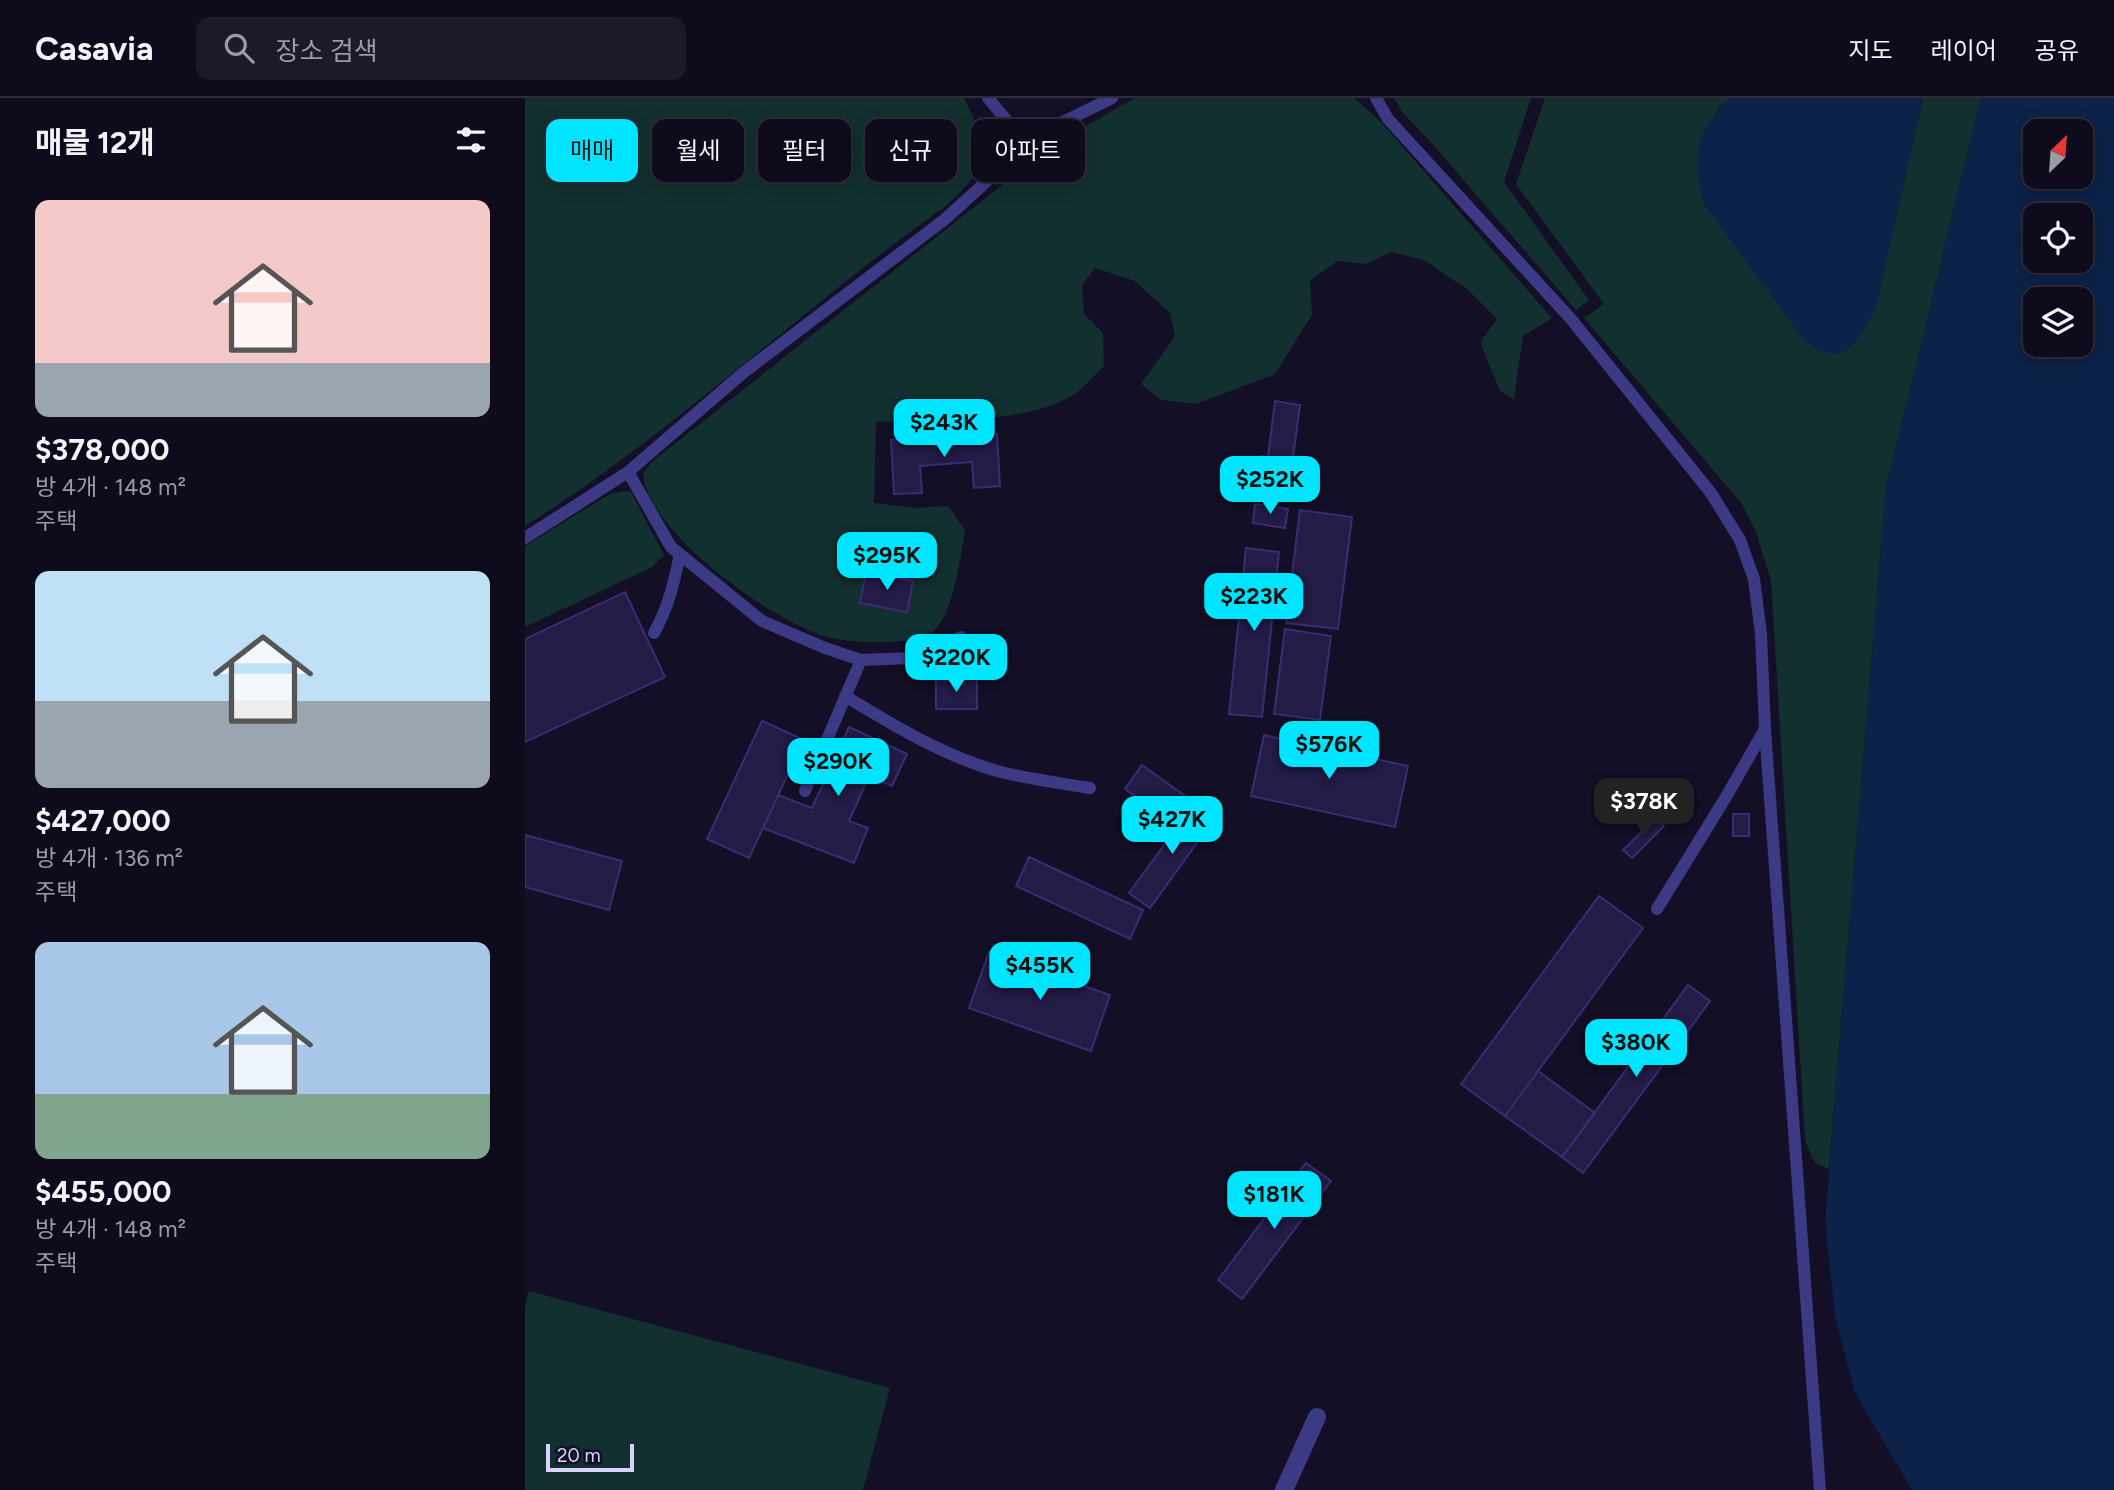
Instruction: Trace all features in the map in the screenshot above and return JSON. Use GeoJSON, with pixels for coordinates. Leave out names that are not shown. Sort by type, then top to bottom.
{"type":"FeatureCollection","features":[{"type":"Feature","properties":{"kind":"street"},"geometry":{"type":"LineString","coordinates":[[1284,1490],[1317,1417]]}},
{"type":"Feature","properties":{"kind":"lane"},"geometry":{"type":"LineString","coordinates":[[988,98],[1006,119]]}},
{"type":"Feature","properties":{"kind":"lane"},"geometry":{"type":"LineString","coordinates":[[1069,119],[1112,98]]}},
{"type":"Feature","properties":{"kind":"lane"},"geometry":{"type":"LineString","coordinates":[[1376,98],[1388,119],[1571,319],[1711,493],[1740,540],[1754,579],[1761,634],[1765,729],[1820,1490]]}},
{"type":"Feature","properties":{"kind":"lane"},"geometry":{"type":"LineString","coordinates":[[525,538],[628,472],[743,373],[944,220],[986,182]]}},
{"type":"Feature","properties":{"kind":"lane"},"geometry":{"type":"LineString","coordinates":[[628,472],[671,547],[762,621],[861,660],[910,657],[961,637]]}},
{"type":"Feature","properties":{"kind":"lane"},"geometry":{"type":"LineString","coordinates":[[654,633],[673,589],[680,554]]}},
{"type":"Feature","properties":{"kind":"lane"},"geometry":{"type":"LineString","coordinates":[[805,791],[861,660]]}},
{"type":"Feature","properties":{"kind":"lane"},"geometry":{"type":"LineString","coordinates":[[845,696],[907,733],[962,758],[1004,773],[1090,788]]}},
{"type":"Feature","properties":{"kind":"lane"},"geometry":{"type":"LineString","coordinates":[[1657,909],[1765,729]]}},
{"type":"Feature","properties":{"kind":"green space"},"geometry":{"type":"Polygon","coordinates":[[[525,98],[964,98],[974,119],[971,119],[971,180],[962,191],[634,451],[525,526],[525,98]]]}},
{"type":"Feature","properties":{"kind":"green space"},"geometry":{"type":"Polygon","coordinates":[[[1135,98],[1354,98],[1382,123],[1552,318],[1523,336],[1514,399],[1500,391],[1482,347],[1481,341],[1497,319],[1468,290],[1424,260],[1391,252],[1366,264],[1337,261],[1310,281],[1312,315],[1275,374],[1196,404],[1161,400],[1141,384],[1175,336],[1170,313],[1135,281],[1095,268],[1082,285],[1084,314],[1103,333],[1104,366],[1073,395],[1030,412],[1004,416],[876,422],[874,503],[915,508],[948,506],[965,530],[950,602],[938,627],[930,634],[893,642],[824,636],[774,612],[715,571],[666,521],[650,496],[643,473],[653,461],[1006,182],[1085,182],[1085,126],[1135,98]]]}},
{"type":"Feature","properties":{"kind":"green space"},"geometry":{"type":"Polygon","coordinates":[[[1394,98],[1531,98],[1504,182],[1589,300],[1576,310],[1402,112],[1394,98]]]}},
{"type":"Feature","properties":{"kind":"green space"},"geometry":{"type":"Polygon","coordinates":[[[1545,98],[1731,98],[1717,110],[1875,310],[1923,98],[1981,98],[1886,488],[1829,1169],[1814,1162],[1805,1140],[1771,581],[1756,532],[1742,504],[1584,318],[1604,304],[1516,184],[1545,98]]]}},
{"type":"Feature","properties":{"kind":"green space"},"geometry":{"type":"Polygon","coordinates":[[[631,492],[664,555],[652,567],[525,627],[525,546],[610,494],[631,492]]]}},
{"type":"Feature","properties":{"kind":"green space"},"geometry":{"type":"Polygon","coordinates":[[[529,1291],[890,1388],[863,1490],[525,1490],[525,1306],[529,1291]]]}},
{"type":"Feature","properties":{"kind":"water"},"geometry":{"type":"Polygon","coordinates":[[[1731,98],[1923,98],[1875,310],[1855,343],[1839,353],[1818,349],[1804,340],[1705,206],[1698,174],[1699,147],[1709,122],[1731,98]]]}},
{"type":"Feature","properties":{"kind":"water"},"geometry":{"type":"Polygon","coordinates":[[[1981,98],[2114,98],[2114,1490],[1912,1490],[1855,1393],[1835,1317],[1825,1221],[1886,488],[1981,98]]]}},
{"type":"Feature","properties":{"kind":"building"},"geometry":{"type":"Polygon","coordinates":[[[1275,401],[1300,405],[1290,480],[1258,476],[1261,456],[1268,457],[1275,401]]]}},
{"type":"Feature","properties":{"kind":"building"},"geometry":{"type":"Polygon","coordinates":[[[997,434],[1000,486],[974,488],[972,462],[920,466],[922,493],[894,494],[891,440],[997,434]]]}},
{"type":"Feature","properties":{"kind":"building"},"geometry":{"type":"Polygon","coordinates":[[[1255,504],[1288,509],[1285,528],[1253,523],[1255,504]]]}},
{"type":"Feature","properties":{"kind":"building"},"geometry":{"type":"Polygon","coordinates":[[[1300,510],[1352,517],[1338,629],[1286,623],[1300,510]]]}},
{"type":"Feature","properties":{"kind":"building"},"geometry":{"type":"Polygon","coordinates":[[[1246,548],[1279,552],[1262,717],[1229,714],[1246,548]]]}},
{"type":"Feature","properties":{"kind":"building"},"geometry":{"type":"Polygon","coordinates":[[[866,572],[913,581],[907,612],[860,603],[866,572]]]}},
{"type":"Feature","properties":{"kind":"building"},"geometry":{"type":"Polygon","coordinates":[[[625,592],[665,677],[525,742],[525,639],[625,592]]]}},
{"type":"Feature","properties":{"kind":"building"},"geometry":{"type":"Polygon","coordinates":[[[1285,629],[1331,636],[1320,720],[1274,714],[1285,629]]]}},
{"type":"Feature","properties":{"kind":"building"},"geometry":{"type":"Polygon","coordinates":[[[936,678],[977,679],[977,709],[936,709],[936,678]]]}},
{"type":"Feature","properties":{"kind":"building"},"geometry":{"type":"Polygon","coordinates":[[[762,721],[804,740],[749,858],[707,839],[762,721]]]}},
{"type":"Feature","properties":{"kind":"building"},"geometry":{"type":"Polygon","coordinates":[[[849,727],[907,754],[892,786],[869,776],[849,821],[868,828],[854,863],[763,828],[778,795],[812,808],[849,727]]]}},
{"type":"Feature","properties":{"kind":"building"},"geometry":{"type":"Polygon","coordinates":[[[1264,735],[1408,766],[1395,827],[1251,796],[1264,735]]]}},
{"type":"Feature","properties":{"kind":"building"},"geometry":{"type":"Polygon","coordinates":[[[1142,765],[1195,803],[1178,827],[1125,789],[1142,765]]]}},
{"type":"Feature","properties":{"kind":"building"},"geometry":{"type":"Polygon","coordinates":[[[1195,803],[1215,818],[1150,908],[1129,893],[1195,803]]]}},
{"type":"Feature","properties":{"kind":"building"},"geometry":{"type":"Polygon","coordinates":[[[1733,814],[1749,814],[1749,836],[1733,836],[1733,814]]]}},
{"type":"Feature","properties":{"kind":"building"},"geometry":{"type":"Polygon","coordinates":[[[1656,818],[1664,826],[1632,858],[1623,850],[1656,818]]]}},
{"type":"Feature","properties":{"kind":"building"},"geometry":{"type":"Polygon","coordinates":[[[525,835],[622,861],[609,910],[525,887],[525,835]]]}},
{"type":"Feature","properties":{"kind":"building"},"geometry":{"type":"Polygon","coordinates":[[[1029,857],[1143,910],[1130,939],[1016,886],[1029,857]]]}},
{"type":"Feature","properties":{"kind":"building"},"geometry":{"type":"Polygon","coordinates":[[[1599,896],[1643,928],[1505,1116],[1461,1084],[1599,896]]]}},
{"type":"Feature","properties":{"kind":"building"},"geometry":{"type":"Polygon","coordinates":[[[989,952],[1110,995],[1091,1051],[969,1008],[989,952]]]}},
{"type":"Feature","properties":{"kind":"building"},"geometry":{"type":"Polygon","coordinates":[[[1688,985],[1710,1001],[1583,1173],[1562,1157],[1688,985]]]}},
{"type":"Feature","properties":{"kind":"building"},"geometry":{"type":"Polygon","coordinates":[[[1538,1071],[1595,1113],[1562,1157],[1505,1116],[1538,1071]]]}},
{"type":"Feature","properties":{"kind":"building"},"geometry":{"type":"Polygon","coordinates":[[[1306,1163],[1331,1181],[1242,1299],[1218,1280],[1306,1163]]]}}]}
